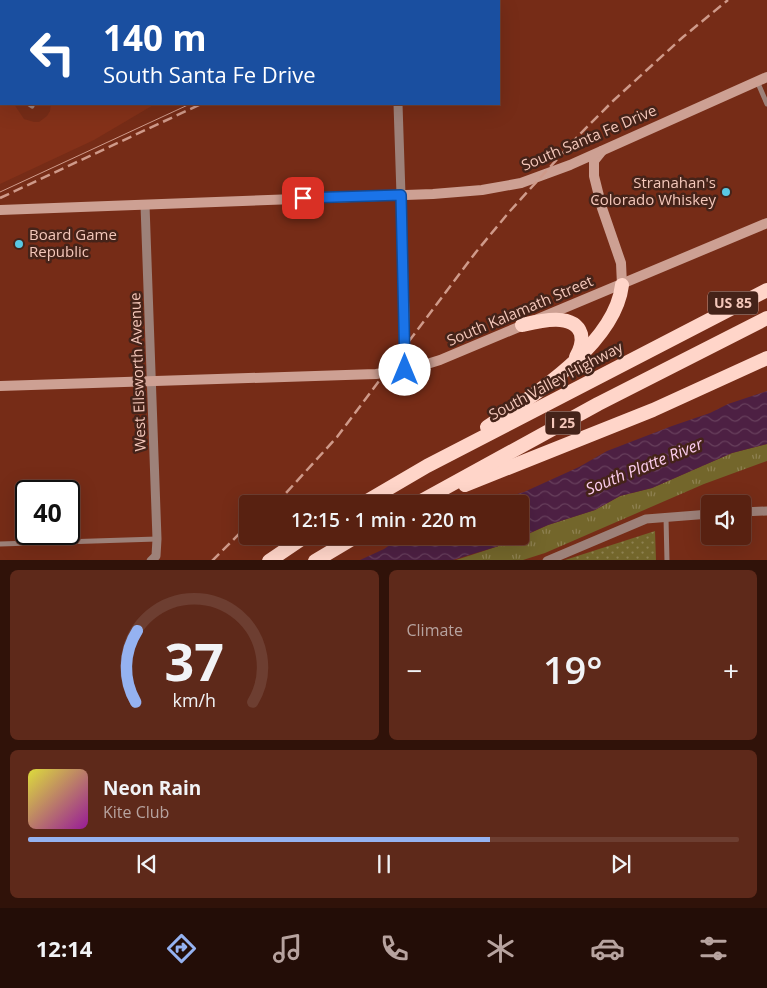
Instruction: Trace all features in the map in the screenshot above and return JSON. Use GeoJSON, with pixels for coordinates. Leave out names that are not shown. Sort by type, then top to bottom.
{"type":"FeatureCollection","features":[{"type":"Feature","properties":{"kind":"highway","name":"US 85"},"geometry":{"type":"LineString","coordinates":[[699,324],[767,282]]}},
{"type":"Feature","properties":{"kind":"highway"},"geometry":{"type":"LineString","coordinates":[[427,466],[528,399],[572,363],[591,345],[608,324],[617,307],[622,285]]}},
{"type":"Feature","properties":{"kind":"highway","name":"South Valley Highway"},"geometry":{"type":"LineString","coordinates":[[377,495],[427,466],[767,290]]}},
{"type":"Feature","properties":{"kind":"highway"},"geometry":{"type":"LineString","coordinates":[[522,325],[557,320],[568,321],[577,326],[581,334],[581,344],[572,363]]}},
{"type":"Feature","properties":{"kind":"highway","name":"I 25"},"geometry":{"type":"LineString","coordinates":[[432,495],[590,409],[711,346],[767,320]]}},
{"type":"Feature","properties":{"kind":"highway"},"geometry":{"type":"LineString","coordinates":[[444,495],[501,470],[653,410],[767,358]]}},
{"type":"Feature","properties":{"kind":"highway"},"geometry":{"type":"LineString","coordinates":[[270,560],[292,545]]}},
{"type":"Feature","properties":{"kind":"highway"},"geometry":{"type":"LineString","coordinates":[[315,560],[341,545]]}},
{"type":"Feature","properties":{"kind":"main road","name":"South Santa Fe Drive"},"geometry":{"type":"LineString","coordinates":[[0,210],[468,192],[508,186],[534,178],[602,150],[767,77]]}},
{"type":"Feature","properties":{"kind":"main road"},"geometry":{"type":"LineString","coordinates":[[602,150],[594,161],[594,176],[602,208],[621,262],[622,285]]}},
{"type":"Feature","properties":{"kind":"main road","name":"South Kalamath Street"},"geometry":{"type":"LineString","coordinates":[[0,386],[376,374],[405,370],[440,360],[767,224]]}},
{"type":"Feature","properties":{"kind":"street"},"geometry":{"type":"LineString","coordinates":[[757,81],[767,104]]}},
{"type":"Feature","properties":{"kind":"street"},"geometry":{"type":"LineString","coordinates":[[398,105],[405,370]]}},
{"type":"Feature","properties":{"kind":"street","name":"West Ellsworth Avenue"},"geometry":{"type":"LineString","coordinates":[[145,205],[153,381],[157,539],[156,556],[151,560]]}},
{"type":"Feature","properties":{"kind":"street"},"geometry":{"type":"LineString","coordinates":[[751,512],[767,511]]}},
{"type":"Feature","properties":{"kind":"street"},"geometry":{"type":"LineString","coordinates":[[547,560],[646,519],[701,515]]}},
{"type":"Feature","properties":{"kind":"street"},"geometry":{"type":"LineString","coordinates":[[666,517],[667,560]]}},
{"type":"Feature","properties":{"kind":"street"},"geometry":{"type":"LineString","coordinates":[[0,544],[157,539]]}},
{"type":"Feature","properties":{"kind":"shaded area"},"geometry":{"type":"Polygon","coordinates":[[[0,105],[15,105],[24,119],[39,122],[47,116],[51,105],[153,105],[94,140],[0,184],[0,105]]]}},
{"type":"Feature","properties":{"kind":"green space"},"geometry":{"type":"Polygon","coordinates":[[[767,444],[767,461],[704,484],[545,553],[523,560],[456,560],[502,545],[529,545],[529,534],[548,525],[595,510],[620,496],[652,488],[732,453],[767,444]]]}},
{"type":"Feature","properties":{"kind":"green space"},"geometry":{"type":"Polygon","coordinates":[[[655,531],[656,560],[565,560],[655,531]]]}},
{"type":"Feature","properties":{"kind":"water","name":"South Platte River"},"geometry":{"type":"Polygon","coordinates":[[[767,391],[767,444],[732,453],[652,488],[620,496],[595,510],[548,525],[529,533],[529,495],[514,495],[579,467],[607,451],[710,413],[728,404],[767,391]]]}},
{"type":"Feature","properties":{"kind":"water"},"geometry":{"type":"Polygon","coordinates":[[[390,545],[502,545],[453,560],[360,560],[390,545]]]}},
{"type":"Feature","properties":{"kind":"tram line"},"geometry":{"type":"LineString","coordinates":[[0,192],[188,105]]}},
{"type":"Feature","properties":{"kind":"railway"},"geometry":{"type":"LineString","coordinates":[[284,495],[337,437],[476,252],[510,211],[580,134],[614,100],[683,37],[728,0]]}},
{"type":"Feature","properties":{"kind":"railway"},"geometry":{"type":"LineString","coordinates":[[0,198],[199,105]]}},
{"type":"Feature","properties":{"kind":"railway"},"geometry":{"type":"LineString","coordinates":[[213,560],[239,534]]}},
{"type":"Feature","properties":{"kind":"place","name":"Stranahan's Colorado Whiskey"},"geometry":{"type":"Point","coordinates":[726,192]}},
{"type":"Feature","properties":{"kind":"place","name":"Board Game Republic"},"geometry":{"type":"Point","coordinates":[19,244]}},
{"type":"Feature","properties":{"kind":"route"},"geometry":{"type":"LineString","coordinates":[[303,198],[401,195],[405,370]]}}]}
